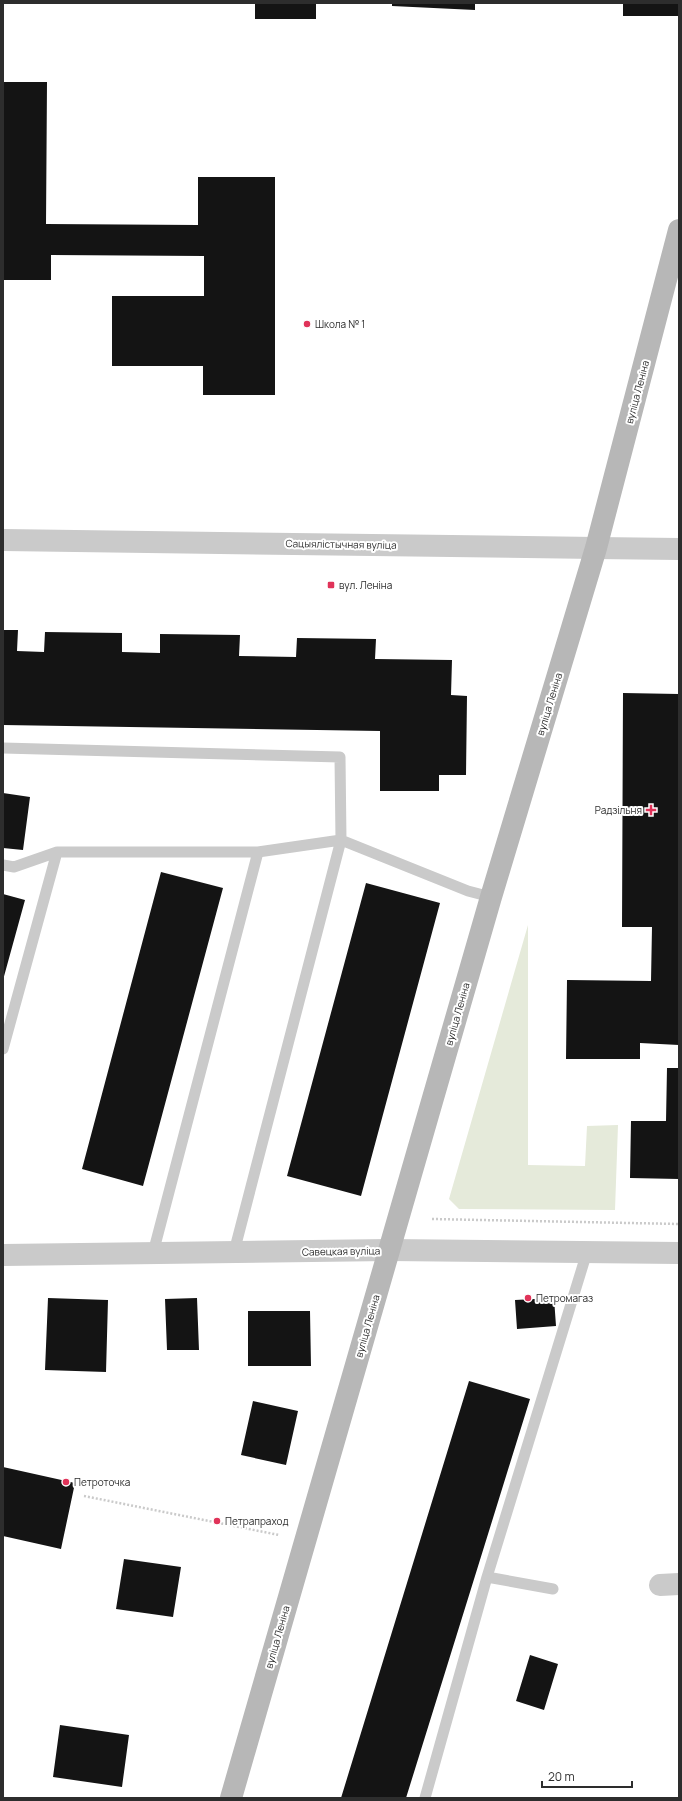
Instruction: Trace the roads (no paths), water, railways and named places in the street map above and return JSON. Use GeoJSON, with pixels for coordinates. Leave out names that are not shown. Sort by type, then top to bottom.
{"type":"FeatureCollection","features":[{"type":"Feature","properties":{"kind":"main road","name":"вуліца Леніна"},"geometry":{"type":"LineString","coordinates":[[231,1798],[491,897],[596,548],[679,230]]}},
{"type":"Feature","properties":{"kind":"street","name":"Сацыялістычная вуліца"},"geometry":{"type":"LineString","coordinates":[[3,540],[679,549]]}},
{"type":"Feature","properties":{"kind":"street","name":"Савецкая вуліца"},"geometry":{"type":"LineString","coordinates":[[3,1255],[388,1250],[679,1253]]}},
{"type":"Feature","properties":{"kind":"lane"},"geometry":{"type":"LineString","coordinates":[[3,748],[340,757],[341,840],[234,1252]]}},
{"type":"Feature","properties":{"kind":"lane"},"geometry":{"type":"LineString","coordinates":[[3,866],[14,867],[57,852],[258,852],[341,840],[468,890],[491,897]]}},
{"type":"Feature","properties":{"kind":"lane"},"geometry":{"type":"LineString","coordinates":[[3,1049],[57,852]]}},
{"type":"Feature","properties":{"kind":"lane"},"geometry":{"type":"LineString","coordinates":[[153,1253],[258,852]]}},
{"type":"Feature","properties":{"kind":"lane"},"geometry":{"type":"LineString","coordinates":[[425,1798],[487,1577],[587,1252]]}},
{"type":"Feature","properties":{"kind":"lane"},"geometry":{"type":"LineString","coordinates":[[487,1577],[553,1589]]}},
{"type":"Feature","properties":{"kind":"place","name":"Школа № 1"},"geometry":{"type":"Point","coordinates":[307,324]}},
{"type":"Feature","properties":{"kind":"place","name":"вул. Леніна"},"geometry":{"type":"Point","coordinates":[331,585]}},
{"type":"Feature","properties":{"kind":"place","name":"Радзільня"},"geometry":{"type":"Point","coordinates":[651,810]}},
{"type":"Feature","properties":{"kind":"place","name":"Петромагаз"},"geometry":{"type":"Point","coordinates":[528,1298]}},
{"type":"Feature","properties":{"kind":"place","name":"Петроточка"},"geometry":{"type":"Point","coordinates":[66,1482]}},
{"type":"Feature","properties":{"kind":"place","name":"Петрапраход"},"geometry":{"type":"Point","coordinates":[217,1521]}}]}
